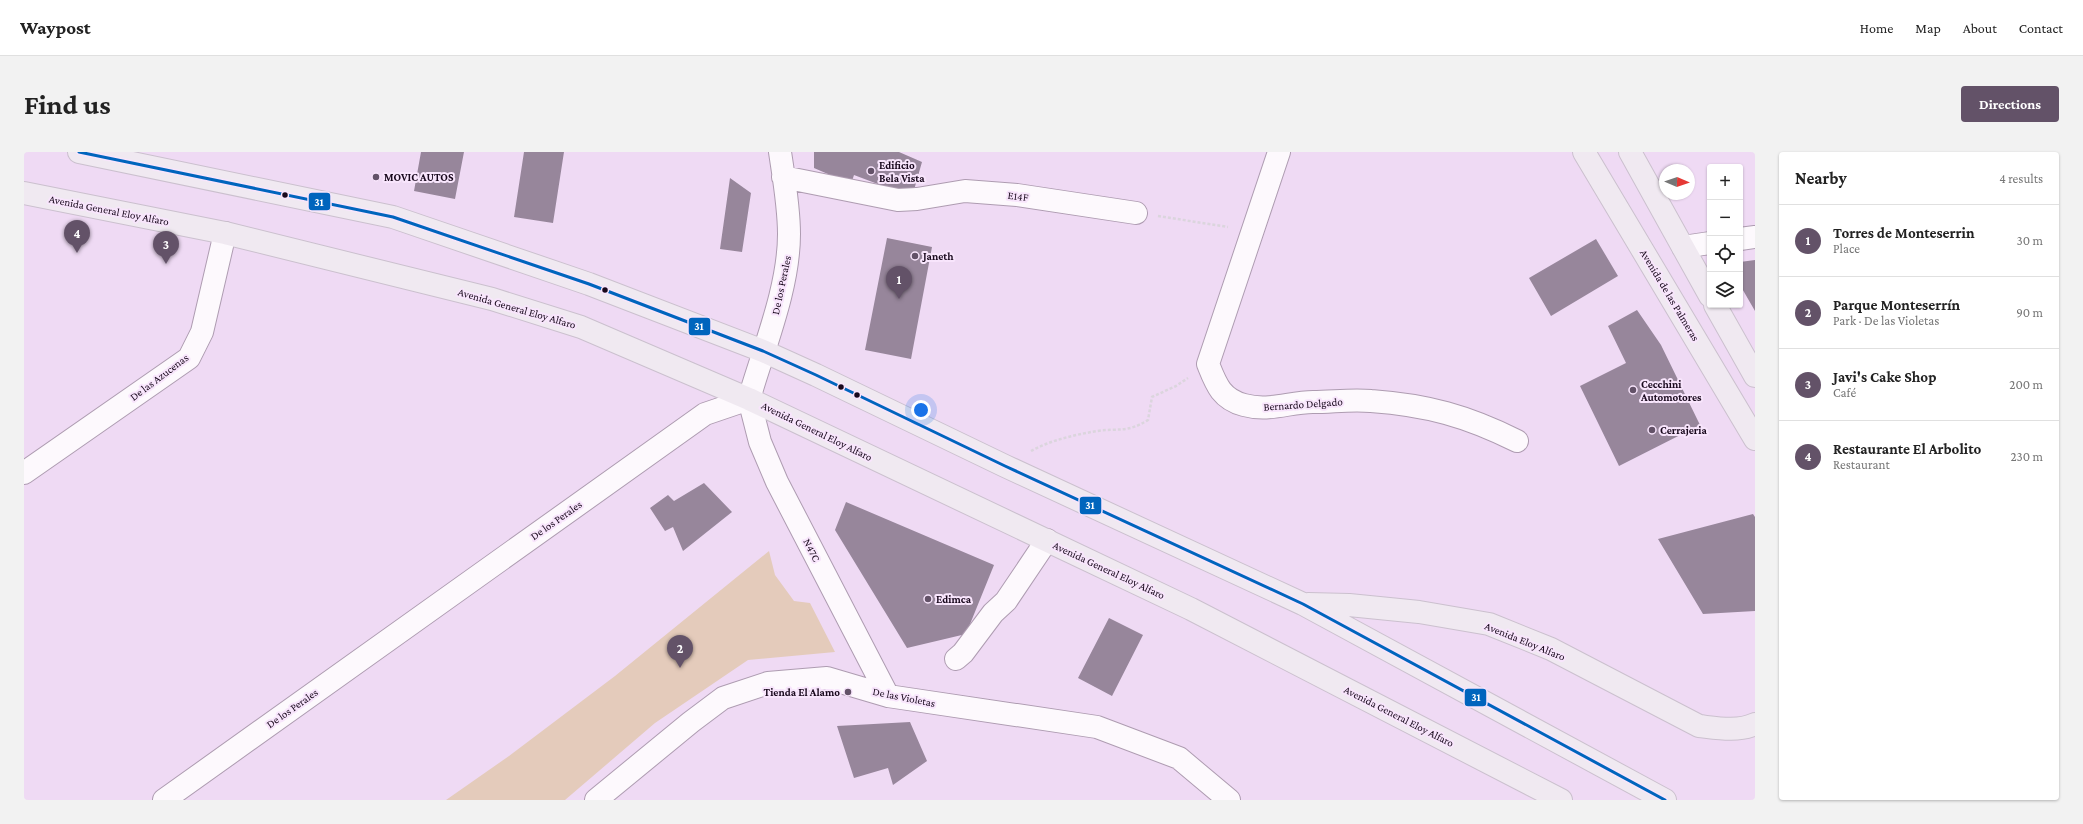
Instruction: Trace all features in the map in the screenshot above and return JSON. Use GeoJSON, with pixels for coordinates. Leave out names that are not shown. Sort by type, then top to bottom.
{"type":"FeatureCollection","features":[{"type":"Feature","properties":{"kind":"main road"},"geometry":{"type":"LineString","coordinates":[[79,152],[393,217],[589,284],[763,352],[816,375],[1005,466],[1303,604],[1665,800]]}},
{"type":"Feature","properties":{"kind":"main road","name":"Avenida de las Palmeras"},"geometry":{"type":"LineString","coordinates":[[1584,152],[1755,439]]}},
{"type":"Feature","properties":{"kind":"main road"},"geometry":{"type":"LineString","coordinates":[[1630,152],[1707,291]]}},
{"type":"Feature","properties":{"kind":"main road","name":"Avenida General Eloy Alfaro"},"geometry":{"type":"LineString","coordinates":[[24,193],[225,233],[492,299],[581,327],[749,399],[1192,609],[1561,800]]}},
{"type":"Feature","properties":{"kind":"main road"},"geometry":{"type":"LineString","coordinates":[[1717,308],[1755,376]]}},
{"type":"Feature","properties":{"kind":"main road","name":"Avenida Eloy Alfaro"},"geometry":{"type":"LineString","coordinates":[[1303,604],[1349,605],[1419,612],[1489,624],[1551,649],[1699,726],[1724,729],[1747,728],[1755,724]]}},
{"type":"Feature","properties":{"kind":"street","name":"De los Perales"},"geometry":{"type":"LineString","coordinates":[[164,800],[705,414],[749,399],[776,312],[788,251],[788,221],[780,152]]}},
{"type":"Feature","properties":{"kind":"street"},"geometry":{"type":"LineString","coordinates":[[1208,364],[1254,231],[1279,152]]}},
{"type":"Feature","properties":{"kind":"street","name":"E14F"},"geometry":{"type":"LineString","coordinates":[[783,177],[898,200],[917,199],[965,191],[1017,195],[1136,213]]}},
{"type":"Feature","properties":{"kind":"street","name":"De las Azucenas"},"geometry":{"type":"LineString","coordinates":[[24,474],[189,358],[202,332],[225,233]]}},
{"type":"Feature","properties":{"kind":"street"},"geometry":{"type":"LineString","coordinates":[[1743,239],[1755,237]]}},
{"type":"Feature","properties":{"kind":"street"},"geometry":{"type":"LineString","coordinates":[[1683,247],[1707,243]]}},
{"type":"Feature","properties":{"kind":"street","name":"Bernardo Delgado"},"geometry":{"type":"LineString","coordinates":[[1208,364],[1218,389],[1231,399],[1244,405],[1268,409],[1303,402],[1370,401],[1409,406],[1444,411],[1483,424],[1517,441]]}},
{"type":"Feature","properties":{"kind":"street","name":"N47C"},"geometry":{"type":"LineString","coordinates":[[749,399],[760,442],[777,482],[888,696]]}},
{"type":"Feature","properties":{"kind":"street"},"geometry":{"type":"LineString","coordinates":[[956,659],[963,653],[993,613],[1006,601],[1047,540]]}},
{"type":"Feature","properties":{"kind":"street","name":"De las Violetas"},"geometry":{"type":"LineString","coordinates":[[596,800],[691,722],[723,698],[768,683],[827,678],[888,696],[1097,727],[1179,758],[1229,800]]}},
{"type":"Feature","properties":{"kind":"path"},"geometry":{"type":"LineString","coordinates":[[1136,213],[1254,231]]}},
{"type":"Feature","properties":{"kind":"path"},"geometry":{"type":"LineString","coordinates":[[1005,466],[1042,445],[1059,439],[1097,431],[1135,428],[1148,420],[1152,397],[1176,386],[1208,364]]}},
{"type":"Feature","properties":{"kind":"shaded area"},"geometry":{"type":"Polygon","coordinates":[[[769,551],[775,575],[794,601],[810,603],[835,652],[748,660],[655,723],[565,800],[446,800],[509,756],[615,676],[769,551]]]}},
{"type":"Feature","properties":{"kind":"building"},"geometry":{"type":"Polygon","coordinates":[[[421,152],[464,152],[455,199],[414,191],[421,152]]]}},
{"type":"Feature","properties":{"kind":"building"},"geometry":{"type":"Polygon","coordinates":[[[524,152],[564,152],[553,223],[514,217],[524,152]]]}},
{"type":"Feature","properties":{"kind":"building","name":"Edificio Bela Vista"},"geometry":{"type":"Polygon","coordinates":[[[814,152],[899,152],[922,162],[912,197],[854,175],[851,184],[814,168],[814,152]]]}},
{"type":"Feature","properties":{"kind":"building"},"geometry":{"type":"Polygon","coordinates":[[[730,178],[751,193],[742,252],[720,249],[730,178]]]}},
{"type":"Feature","properties":{"kind":"building"},"geometry":{"type":"Polygon","coordinates":[[[887,238],[932,247],[911,359],[865,350],[887,238]]]}},
{"type":"Feature","properties":{"kind":"building"},"geometry":{"type":"Polygon","coordinates":[[[1596,239],[1618,276],[1551,316],[1529,278],[1596,239]]]}},
{"type":"Feature","properties":{"kind":"building"},"geometry":{"type":"Polygon","coordinates":[[[1755,260],[1755,311],[1743,290],[1743,262],[1755,260]]]}},
{"type":"Feature","properties":{"kind":"building"},"geometry":{"type":"Polygon","coordinates":[[[1637,310],[1661,345],[1700,425],[1619,466],[1580,386],[1626,363],[1608,326],[1637,310]]]}},
{"type":"Feature","properties":{"kind":"building"},"geometry":{"type":"Polygon","coordinates":[[[704,483],[732,512],[683,551],[673,527],[665,531],[650,508],[668,495],[674,501],[704,483]]]}},
{"type":"Feature","properties":{"kind":"building","name":"Edimca"},"geometry":{"type":"Polygon","coordinates":[[[846,502],[994,565],[966,634],[907,648],[835,530],[846,502]]]}},
{"type":"Feature","properties":{"kind":"building"},"geometry":{"type":"Polygon","coordinates":[[[1753,514],[1755,517],[1755,611],[1703,614],[1658,539],[1753,514]]]}},
{"type":"Feature","properties":{"kind":"building"},"geometry":{"type":"Polygon","coordinates":[[[1109,618],[1143,635],[1112,696],[1078,678],[1109,618]]]}},
{"type":"Feature","properties":{"kind":"building"},"geometry":{"type":"Polygon","coordinates":[[[910,722],[927,761],[893,785],[888,768],[854,778],[837,726],[910,722]]]}},
{"type":"Feature","properties":{"kind":"transit line","name":"31"},"geometry":{"type":"LineString","coordinates":[[79,152],[393,217],[589,284],[763,351],[1005,466],[1303,604],[1665,800]]}},
{"type":"Feature","properties":{"kind":"place","name":"Edificio Bela Vista"},"geometry":{"type":"Point","coordinates":[871,171]}},
{"type":"Feature","properties":{"kind":"place","name":"MOVIC AUTOS"},"geometry":{"type":"Point","coordinates":[376,177]}},
{"type":"Feature","properties":{"kind":"place","name":"Restaurante El Arbolito"},"geometry":{"type":"Point","coordinates":[77,253]}},
{"type":"Feature","properties":{"kind":"place","name":"Janeth"},"geometry":{"type":"Point","coordinates":[915,256]}},
{"type":"Feature","properties":{"kind":"place","name":"Javi's Cake Shop"},"geometry":{"type":"Point","coordinates":[166,264]}},
{"type":"Feature","properties":{"kind":"place","name":"Torres de Monteserrin"},"geometry":{"type":"Point","coordinates":[899,299]}},
{"type":"Feature","properties":{"kind":"place","name":"Cecchini Automotores"},"geometry":{"type":"Point","coordinates":[1633,390]}},
{"type":"Feature","properties":{"kind":"place","name":"Cerrajeria"},"geometry":{"type":"Point","coordinates":[1652,430]}},
{"type":"Feature","properties":{"kind":"place","name":"Edimca"},"geometry":{"type":"Point","coordinates":[928,599]}},
{"type":"Feature","properties":{"kind":"place","name":"Parque Monteserrín"},"geometry":{"type":"Point","coordinates":[680,668]}},
{"type":"Feature","properties":{"kind":"place","name":"Tienda El Alamo"},"geometry":{"type":"Point","coordinates":[848,692]}}]}
